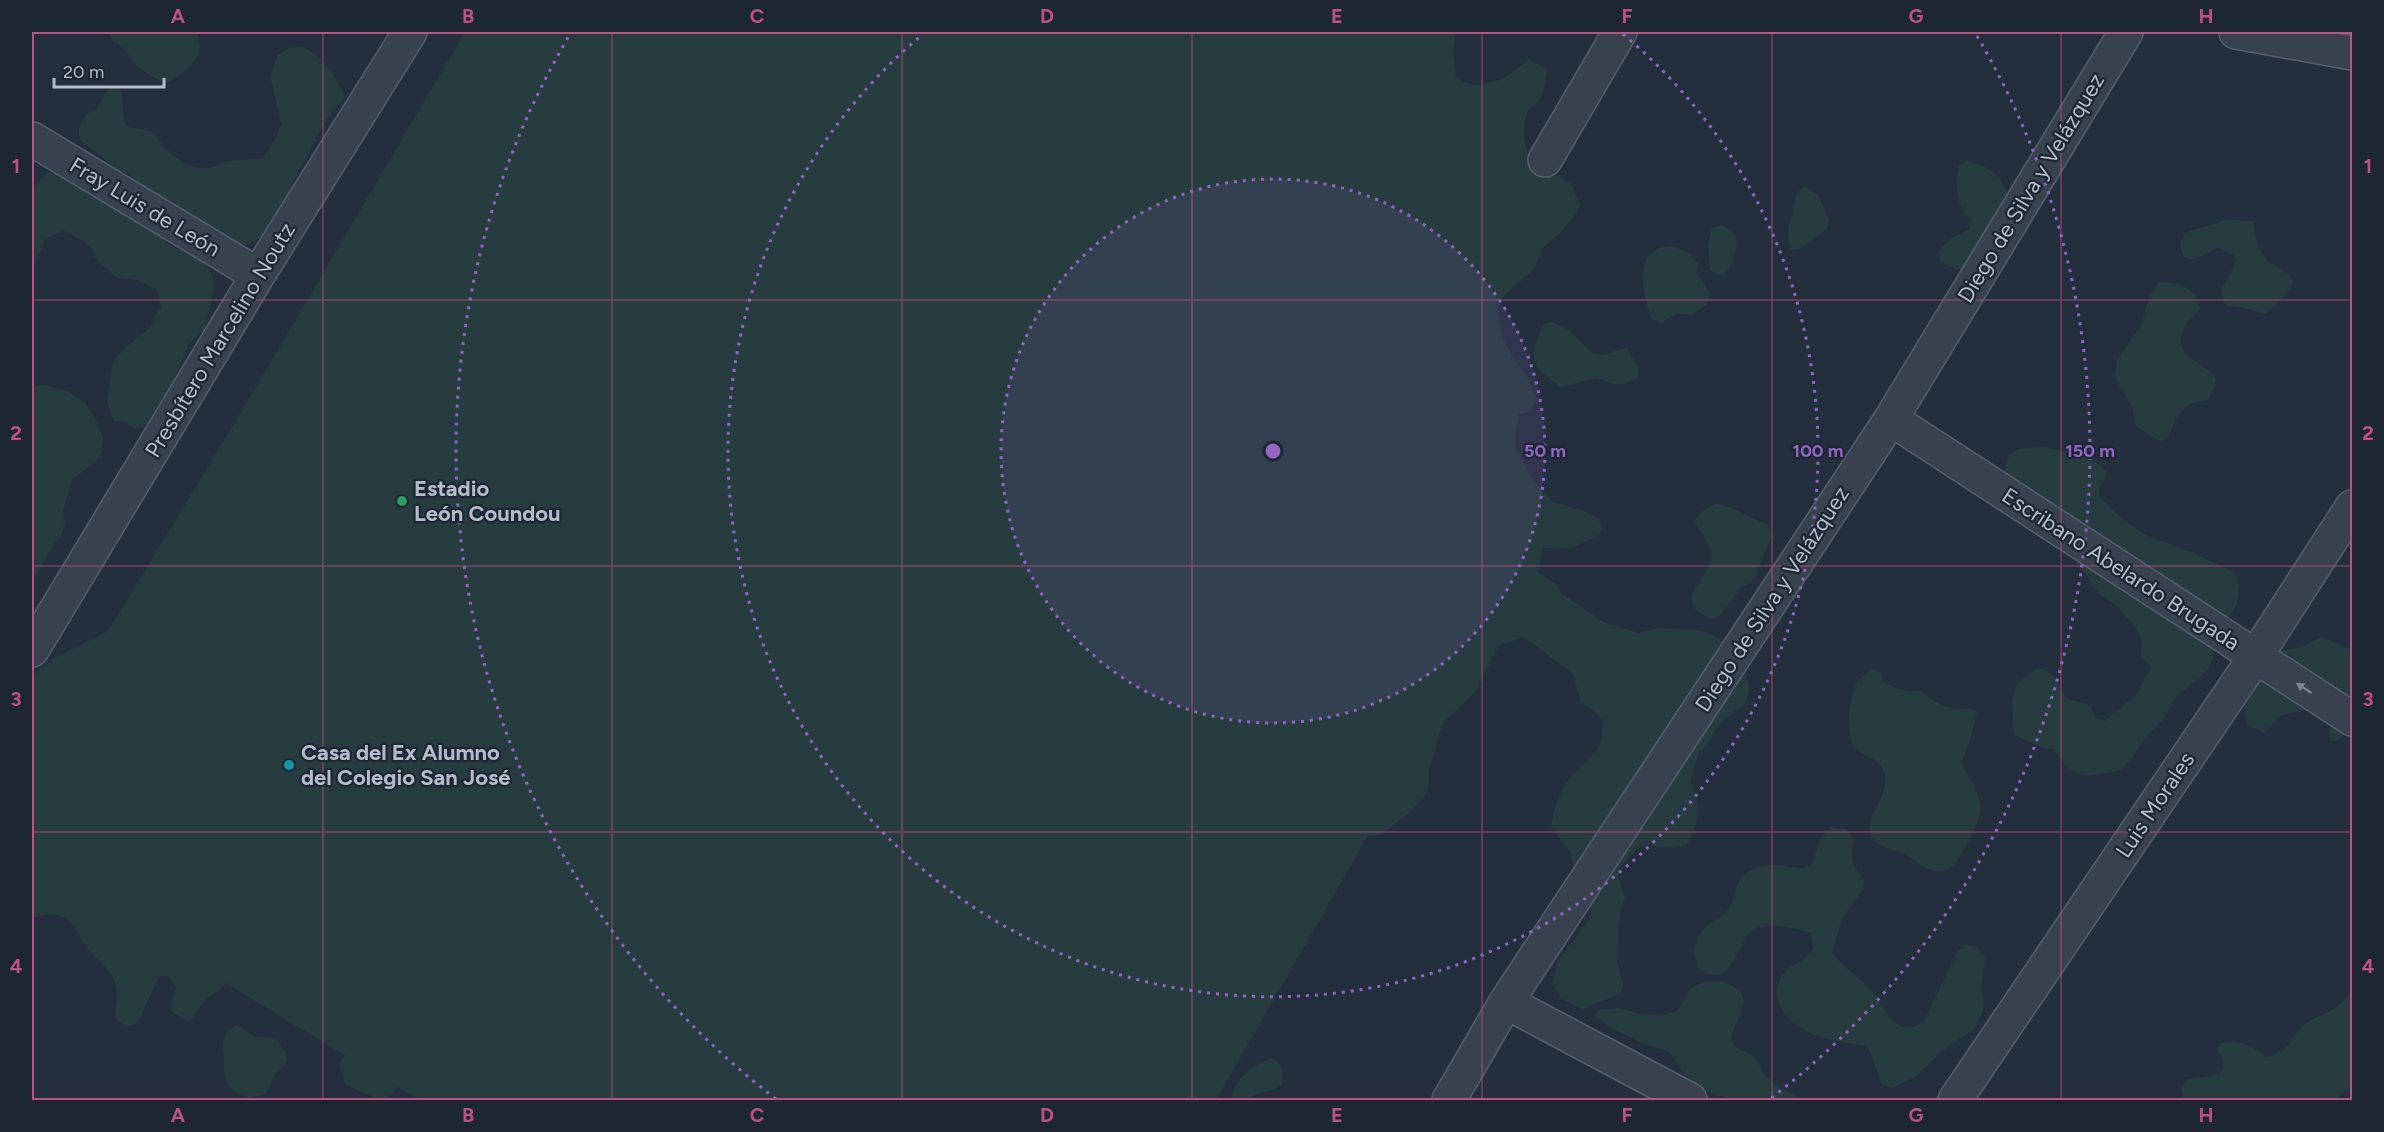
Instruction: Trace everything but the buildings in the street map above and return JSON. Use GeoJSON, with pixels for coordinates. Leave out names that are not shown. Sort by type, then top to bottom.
{"type":"FeatureCollection","features":[{"type":"Feature","properties":{"kind":"street","name":"Presbítero Marcelino Noutz"},"geometry":{"type":"LineString","coordinates":[[32,650],[258,275],[410,32]]}},
{"type":"Feature","properties":{"kind":"street"},"geometry":{"type":"LineString","coordinates":[[1545,160],[1620,32]]}},
{"type":"Feature","properties":{"kind":"street","name":"Diego de Silva y Velázquez"},"geometry":{"type":"LineString","coordinates":[[1449,1101],[1506,1002],[1890,418],[2126,32]]}},
{"type":"Feature","properties":{"kind":"street"},"geometry":{"type":"LineString","coordinates":[[2236,32],[2320,38],[2352,53]]}},
{"type":"Feature","properties":{"kind":"street","name":"Fray Luis de León"},"geometry":{"type":"LineString","coordinates":[[32,139],[258,275]]}},
{"type":"Feature","properties":{"kind":"street","name":"Escribano Abelardo Brugada"},"geometry":{"type":"LineString","coordinates":[[1890,418],[2352,719]]}},
{"type":"Feature","properties":{"kind":"street","name":"Luis Morales"},"geometry":{"type":"LineString","coordinates":[[1955,1101],[2256,657],[2352,507]]}},
{"type":"Feature","properties":{"kind":"street"},"geometry":{"type":"LineString","coordinates":[[1506,1002],[1690,1101]]}},
{"type":"Feature","properties":{"kind":"green space"},"geometry":{"type":"Polygon","coordinates":[[[108,32],[196,32],[200,50],[188,69],[166,83],[149,75],[135,64],[122,46],[114,43],[108,32]]]}},
{"type":"Feature","properties":{"kind":"green space"},"geometry":{"type":"Polygon","coordinates":[[[465,32],[1456,32],[1453,48],[1456,77],[1462,81],[1482,84],[1497,81],[1529,60],[1547,69],[1541,97],[1526,115],[1524,136],[1527,151],[1533,171],[1550,176],[1560,175],[1572,186],[1580,205],[1576,214],[1561,232],[1543,248],[1533,270],[1497,302],[1502,337],[1515,361],[1526,374],[1537,397],[1530,412],[1519,414],[1515,439],[1517,452],[1533,480],[1553,502],[1583,511],[1599,519],[1602,530],[1596,537],[1568,549],[1543,548],[1538,572],[1556,584],[1562,594],[1603,622],[1638,633],[1659,628],[1707,632],[1739,651],[1749,684],[1745,704],[1722,721],[1706,747],[1699,753],[1690,782],[1696,798],[1696,822],[1686,846],[1672,848],[1650,844],[1640,846],[1621,866],[1618,877],[1625,897],[1620,912],[1618,931],[1617,962],[1623,985],[1620,994],[1583,1009],[1562,999],[1552,983],[1558,961],[1591,917],[1591,887],[1577,878],[1570,852],[1551,826],[1562,790],[1597,749],[1603,730],[1602,718],[1580,701],[1573,674],[1524,637],[1499,645],[1475,693],[1445,721],[1429,770],[1429,783],[1425,795],[1409,813],[1380,835],[1368,836],[1216,1100],[421,1100],[398,1087],[387,1098],[375,1098],[346,1085],[339,1063],[345,1055],[225,983],[203,1003],[189,1022],[171,1011],[176,987],[169,976],[159,976],[137,1024],[125,1026],[115,1018],[116,985],[105,967],[82,941],[72,923],[63,916],[54,914],[32,919],[32,676],[56,657],[108,631],[243,409],[465,32]]]}},
{"type":"Feature","properties":{"kind":"green space"},"geometry":{"type":"Polygon","coordinates":[[[302,47],[323,61],[346,98],[335,107],[323,126],[294,180],[272,231],[222,258],[140,186],[131,175],[118,170],[79,139],[79,128],[86,114],[96,109],[109,88],[121,88],[127,127],[152,131],[168,151],[191,166],[208,168],[230,161],[263,158],[276,138],[281,124],[271,79],[273,69],[278,55],[289,48],[302,47]]]}},
{"type":"Feature","properties":{"kind":"green space"},"geometry":{"type":"Polygon","coordinates":[[[1967,160],[1993,172],[2008,195],[1967,268],[1957,270],[1940,262],[1938,251],[1952,238],[1969,230],[1972,221],[1963,210],[1957,188],[1959,166],[1967,160]]]}},
{"type":"Feature","properties":{"kind":"green space"},"geometry":{"type":"Polygon","coordinates":[[[56,169],[155,231],[170,245],[201,259],[213,277],[214,289],[205,330],[190,343],[172,384],[144,427],[134,428],[125,422],[114,421],[107,402],[113,361],[151,327],[154,316],[161,308],[157,290],[137,280],[117,278],[95,258],[92,249],[83,241],[64,231],[46,238],[32,271],[32,188],[45,175],[56,169]]]}},
{"type":"Feature","properties":{"kind":"green space"},"geometry":{"type":"Polygon","coordinates":[[[1805,187],[1818,195],[1829,220],[1827,229],[1800,249],[1791,250],[1788,237],[1796,195],[1805,187]]]}},
{"type":"Feature","properties":{"kind":"green space"},"geometry":{"type":"Polygon","coordinates":[[[2226,219],[2253,221],[2258,247],[2270,263],[2283,270],[2293,280],[2286,293],[2266,314],[2227,306],[2223,300],[2222,289],[2236,260],[2233,255],[2219,248],[2197,258],[2184,257],[2180,247],[2186,233],[2226,219]]]}},
{"type":"Feature","properties":{"kind":"green space"},"geometry":{"type":"Polygon","coordinates":[[[1723,225],[1736,235],[1736,251],[1733,261],[1724,275],[1710,270],[1708,245],[1712,228],[1723,225]]]}},
{"type":"Feature","properties":{"kind":"green space"},"geometry":{"type":"Polygon","coordinates":[[[1671,246],[1688,252],[1698,263],[1697,274],[1711,294],[1707,304],[1694,314],[1675,314],[1661,323],[1652,319],[1649,312],[1644,292],[1643,272],[1650,254],[1658,248],[1671,246]]]}},
{"type":"Feature","properties":{"kind":"green space"},"geometry":{"type":"Polygon","coordinates":[[[2159,282],[2180,285],[2195,296],[2200,310],[2183,331],[2181,343],[2187,354],[2216,378],[2208,400],[2191,404],[2181,411],[2168,437],[2161,441],[2136,426],[2132,407],[2114,376],[2118,358],[2140,327],[2150,296],[2159,282]]]}},
{"type":"Feature","properties":{"kind":"green space"},"geometry":{"type":"Polygon","coordinates":[[[1552,322],[1568,329],[1594,354],[1607,354],[1627,348],[1638,368],[1638,378],[1623,384],[1614,384],[1597,378],[1562,387],[1543,373],[1535,361],[1535,346],[1544,324],[1552,322]]]}},
{"type":"Feature","properties":{"kind":"green space"},"geometry":{"type":"Polygon","coordinates":[[[44,385],[69,392],[85,403],[95,418],[103,438],[102,451],[97,460],[73,479],[63,510],[65,521],[62,533],[38,574],[32,578],[32,390],[34,386],[44,385]]]}},
{"type":"Feature","properties":{"kind":"green space"},"geometry":{"type":"Polygon","coordinates":[[[2044,447],[2078,454],[2094,461],[2107,473],[2099,489],[2100,498],[2126,522],[2147,536],[2191,552],[2234,572],[2239,584],[2237,604],[2214,643],[2213,657],[2208,670],[2176,697],[2164,718],[2119,771],[2086,776],[2068,769],[2053,749],[2043,748],[2015,735],[2013,728],[2012,700],[2017,684],[2034,670],[2044,669],[2053,675],[2067,699],[2090,705],[2096,718],[2105,721],[2136,695],[2151,667],[2141,656],[2142,641],[2136,628],[2117,606],[2098,593],[2067,547],[2002,477],[2009,455],[2019,449],[2044,447]]]}},
{"type":"Feature","properties":{"kind":"green space"},"geometry":{"type":"Polygon","coordinates":[[[1715,504],[1734,509],[1768,525],[1772,535],[1755,577],[1741,588],[1719,616],[1712,619],[1699,613],[1691,599],[1711,559],[1708,544],[1695,521],[1700,513],[1715,504]]]}},
{"type":"Feature","properties":{"kind":"green space"},"geometry":{"type":"Polygon","coordinates":[[[2322,637],[2352,650],[2352,733],[2336,741],[2330,740],[2329,729],[2339,714],[2314,707],[2280,716],[2264,733],[2246,724],[2243,696],[2275,652],[2298,648],[2322,637]]]}},
{"type":"Feature","properties":{"kind":"green space"},"geometry":{"type":"Polygon","coordinates":[[[1871,669],[1881,672],[1883,682],[1892,686],[1906,690],[1921,690],[1943,706],[1977,712],[1962,762],[1978,796],[1980,813],[1965,849],[1955,863],[1945,870],[1929,870],[1903,853],[1881,845],[1871,836],[1869,829],[1885,786],[1885,777],[1879,764],[1854,747],[1849,726],[1854,691],[1862,676],[1871,669]]]}},
{"type":"Feature","properties":{"kind":"green space"},"geometry":{"type":"Polygon","coordinates":[[[1831,827],[1846,829],[1854,840],[1853,862],[1864,881],[1863,889],[1842,919],[1832,952],[1869,988],[1886,1012],[1899,1025],[1906,1028],[1915,1027],[1924,1021],[1956,954],[1964,944],[1978,948],[1985,958],[1981,987],[1984,1003],[1982,1014],[1974,1029],[1942,1051],[1914,1078],[1892,1088],[1883,1085],[1867,1046],[1812,1034],[1790,1019],[1780,1005],[1777,989],[1780,980],[1787,970],[1810,954],[1813,949],[1811,933],[1777,926],[1757,928],[1745,939],[1731,965],[1725,972],[1717,975],[1702,971],[1695,955],[1695,944],[1699,934],[1727,911],[1739,882],[1746,873],[1766,865],[1804,868],[1812,864],[1821,837],[1831,827]]]}},
{"type":"Feature","properties":{"kind":"green space"},"geometry":{"type":"Polygon","coordinates":[[[1720,981],[1734,987],[1741,994],[1744,1002],[1732,1034],[1734,1044],[1754,1057],[1765,1075],[1777,1086],[1801,1100],[1745,1100],[1704,1090],[1683,1072],[1670,1052],[1640,1042],[1613,1029],[1596,1017],[1598,1010],[1619,1008],[1642,1014],[1664,1015],[1678,1010],[1691,988],[1703,982],[1720,981]]]}},
{"type":"Feature","properties":{"kind":"green space"},"geometry":{"type":"Polygon","coordinates":[[[2352,991],[2352,1085],[2335,1100],[2183,1100],[2181,1089],[2186,1079],[2219,1075],[2224,1067],[2222,1057],[2216,1050],[2221,1043],[2245,1044],[2266,1057],[2276,1054],[2287,1047],[2305,1024],[2335,1008],[2352,991]]]}},
{"type":"Feature","properties":{"kind":"green space"},"geometry":{"type":"Polygon","coordinates":[[[237,1025],[254,1036],[276,1038],[285,1052],[287,1061],[275,1076],[266,1094],[247,1097],[234,1090],[226,1079],[224,1038],[228,1031],[237,1025]]]}},
{"type":"Feature","properties":{"kind":"green space"},"geometry":{"type":"Polygon","coordinates":[[[1273,1058],[1282,1070],[1282,1085],[1248,1100],[1232,1100],[1236,1086],[1246,1073],[1259,1063],[1273,1058]]]}},
{"type":"Feature","properties":{"kind":"place","name":"Estadio León Coundou"},"geometry":{"type":"Point","coordinates":[402,501]}},
{"type":"Feature","properties":{"kind":"place","name":"Casa del Ex Alumno del Colegio San José"},"geometry":{"type":"Point","coordinates":[289,765]}}]}
